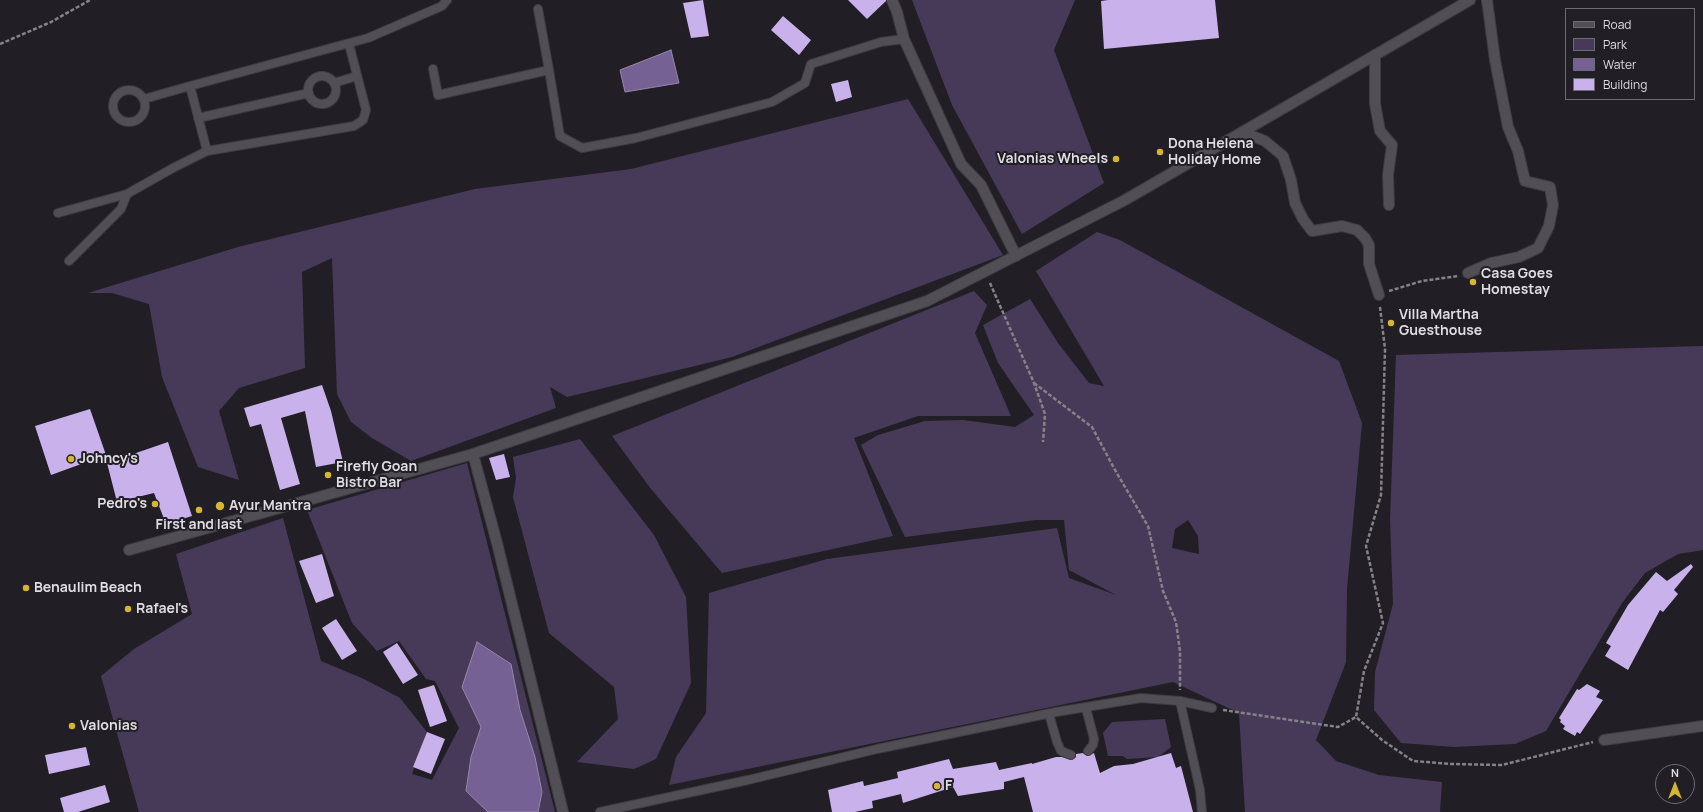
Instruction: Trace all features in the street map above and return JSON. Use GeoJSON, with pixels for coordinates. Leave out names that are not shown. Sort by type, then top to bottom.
{"type":"FeatureCollection","features":[{"type":"Feature","properties":{"kind":"street"},"geometry":{"type":"LineString","coordinates":[[892,0],[897,12],[904,39],[961,164],[981,185],[1016,256]]}},
{"type":"Feature","properties":{"kind":"street"},"geometry":{"type":"LineString","coordinates":[[129,550],[473,454],[928,300],[1125,200],[1470,0]]}},
{"type":"Feature","properties":{"kind":"street"},"geometry":{"type":"LineString","coordinates":[[1468,273],[1491,263],[1518,257],[1538,248],[1549,226],[1553,205],[1550,187],[1525,181],[1518,151],[1508,127],[1495,60],[1487,0]]}},
{"type":"Feature","properties":{"kind":"street"},"geometry":{"type":"LineString","coordinates":[[1375,55],[1374,104],[1380,131],[1392,145],[1388,175],[1389,205]]}},
{"type":"Feature","properties":{"kind":"street"},"geometry":{"type":"LineString","coordinates":[[1242,132],[1265,141],[1283,156],[1291,180],[1295,203],[1303,219],[1312,231],[1342,226],[1357,230],[1365,238],[1369,245],[1369,264],[1379,295]]}},
{"type":"Feature","properties":{"kind":"street"},"geometry":{"type":"LineString","coordinates":[[473,454],[497,543],[563,812]]}},
{"type":"Feature","properties":{"kind":"street"},"geometry":{"type":"LineString","coordinates":[[1604,740],[1703,726]]}},
{"type":"Feature","properties":{"kind":"lane"},"geometry":{"type":"LineString","coordinates":[[144,99],[368,38],[442,6],[447,0]]}},
{"type":"Feature","properties":{"kind":"lane"},"geometry":{"type":"LineString","coordinates":[[538,9],[560,136],[582,148],[636,138],[772,102],[806,83],[811,64],[882,42],[904,39]]}},
{"type":"Feature","properties":{"kind":"lane"},"geometry":{"type":"LineString","coordinates":[[58,213],[127,194],[207,151],[354,126],[363,120],[366,110],[349,44]]}},
{"type":"Feature","properties":{"kind":"lane"},"geometry":{"type":"LineString","coordinates":[[433,69],[438,95],[549,70]]}},
{"type":"Feature","properties":{"kind":"lane"},"geometry":{"type":"LineString","coordinates":[[320,76],[328,77],[332,79],[334,83],[336,92],[327,102],[318,103],[311,97],[309,89],[312,81],[320,76]]}},
{"type":"Feature","properties":{"kind":"lane"},"geometry":{"type":"LineString","coordinates":[[334,83],[357,76]]}},
{"type":"Feature","properties":{"kind":"lane"},"geometry":{"type":"LineString","coordinates":[[190,86],[207,151]]}},
{"type":"Feature","properties":{"kind":"lane"},"geometry":{"type":"LineString","coordinates":[[198,118],[309,93]]}},
{"type":"Feature","properties":{"kind":"lane"},"geometry":{"type":"LineString","coordinates":[[69,262],[121,209],[127,194]]}},
{"type":"Feature","properties":{"kind":"lane"},"geometry":{"type":"LineString","coordinates":[[600,812],[748,780],[885,747],[1050,714],[1141,698],[1180,701],[1212,708]]}},
{"type":"Feature","properties":{"kind":"lane"},"geometry":{"type":"LineString","coordinates":[[1180,701],[1200,790],[1202,812]]}},
{"type":"Feature","properties":{"kind":"lane"},"geometry":{"type":"LineString","coordinates":[[1086,708],[1094,739],[1093,745],[1088,751]]}},
{"type":"Feature","properties":{"kind":"lane"},"geometry":{"type":"LineString","coordinates":[[1050,714],[1057,742],[1061,751],[1071,755]]}},
{"type":"Feature","properties":{"kind":"path"},"geometry":{"type":"LineString","coordinates":[[0,44],[51,22],[90,0]]}},
{"type":"Feature","properties":{"kind":"path"},"geometry":{"type":"LineString","coordinates":[[985,271],[1034,384],[1045,414],[1043,442]]}},
{"type":"Feature","properties":{"kind":"path"},"geometry":{"type":"LineString","coordinates":[[1356,717],[1364,671],[1383,623],[1366,546],[1381,495],[1385,349],[1379,295],[1398,287],[1422,281],[1468,273]]}},
{"type":"Feature","properties":{"kind":"path"},"geometry":{"type":"LineString","coordinates":[[1034,384],[1092,427],[1148,526],[1163,591],[1176,622],[1180,651],[1180,701]]}},
{"type":"Feature","properties":{"kind":"path"},"geometry":{"type":"LineString","coordinates":[[1212,708],[1338,727],[1356,717]]}},
{"type":"Feature","properties":{"kind":"path"},"geometry":{"type":"LineString","coordinates":[[1356,717],[1382,740],[1413,762],[1502,765],[1604,740]]}},
{"type":"Feature","properties":{"kind":"green space"},"geometry":{"type":"Polygon","coordinates":[[[912,0],[1075,0],[1054,50],[1104,183],[1022,234],[952,105],[912,0]]]}},
{"type":"Feature","properties":{"kind":"green space"},"geometry":{"type":"Polygon","coordinates":[[[908,99],[1003,255],[732,357],[567,397],[550,387],[556,408],[411,461],[372,438],[351,422],[337,394],[332,258],[302,272],[305,368],[239,388],[219,411],[239,480],[198,467],[162,377],[149,304],[112,293],[88,293],[238,247],[475,189],[631,169],[908,99]]]}},
{"type":"Feature","properties":{"kind":"green space"},"geometry":{"type":"Polygon","coordinates":[[[1097,232],[1120,240],[1339,361],[1362,423],[1347,589],[1346,662],[1316,740],[1336,761],[1379,775],[1442,782],[1440,812],[1245,812],[1239,713],[1173,682],[669,785],[676,757],[706,713],[709,593],[827,559],[1057,528],[1069,578],[1116,595],[1069,570],[1064,520],[1036,520],[905,537],[861,445],[878,435],[925,421],[963,420],[1015,427],[1034,415],[998,363],[983,325],[1030,299],[1058,343],[1089,383],[1104,386],[1036,271],[1097,232]],[[1188,520],[1175,529],[1172,548],[1199,554],[1198,536],[1188,520]]]}},
{"type":"Feature","properties":{"kind":"green space"},"geometry":{"type":"Polygon","coordinates":[[[974,291],[987,305],[975,333],[1011,416],[918,416],[854,438],[893,536],[722,573],[651,489],[612,436],[974,291]]]}},
{"type":"Feature","properties":{"kind":"green space"},"geometry":{"type":"Polygon","coordinates":[[[1703,346],[1703,550],[1678,554],[1645,573],[1622,603],[1546,731],[1515,744],[1454,747],[1401,743],[1374,710],[1375,672],[1393,604],[1390,519],[1396,355],[1703,346]]]}},
{"type":"Feature","properties":{"kind":"green space"},"geometry":{"type":"Polygon","coordinates":[[[580,439],[654,535],[686,597],[691,683],[656,759],[634,769],[577,762],[618,719],[614,687],[549,633],[513,497],[516,478],[513,457],[580,439]]]}},
{"type":"Feature","properties":{"kind":"green space"},"geometry":{"type":"Polygon","coordinates":[[[467,463],[555,812],[139,812],[101,676],[134,649],[192,614],[176,554],[283,518],[321,661],[364,679],[400,698],[427,732],[412,774],[432,780],[459,728],[435,681],[426,679],[399,641],[377,651],[352,623],[307,510],[467,463]]]}},
{"type":"Feature","properties":{"kind":"green space"},"geometry":{"type":"Polygon","coordinates":[[[1165,719],[1171,747],[1158,757],[1127,759],[1123,756],[1108,756],[1103,733],[1112,722],[1165,719]]]}},
{"type":"Feature","properties":{"kind":"water"},"geometry":{"type":"Polygon","coordinates":[[[671,50],[679,83],[625,92],[620,70],[671,50]]]}},
{"type":"Feature","properties":{"kind":"water"},"geometry":{"type":"Polygon","coordinates":[[[477,642],[511,664],[520,710],[535,757],[542,792],[538,812],[488,812],[466,791],[471,757],[481,727],[462,687],[477,642]]]}},
{"type":"Feature","properties":{"kind":"building"},"geometry":{"type":"Polygon","coordinates":[[[703,0],[709,36],[691,38],[683,3],[703,0]]]}},
{"type":"Feature","properties":{"kind":"building"},"geometry":{"type":"Polygon","coordinates":[[[848,0],[886,0],[886,1],[867,19],[848,0]]]}},
{"type":"Feature","properties":{"kind":"building"},"geometry":{"type":"Polygon","coordinates":[[[1215,0],[1219,38],[1104,49],[1101,1],[1215,0]]]}},
{"type":"Feature","properties":{"kind":"building"},"geometry":{"type":"Polygon","coordinates":[[[783,16],[811,40],[799,55],[771,30],[783,16]]]}},
{"type":"Feature","properties":{"kind":"building"},"geometry":{"type":"Polygon","coordinates":[[[848,80],[852,97],[836,102],[831,84],[848,80]]]}},
{"type":"Feature","properties":{"kind":"building"},"geometry":{"type":"Polygon","coordinates":[[[322,385],[331,411],[343,462],[316,467],[305,411],[281,418],[300,484],[280,490],[261,424],[250,427],[244,408],[322,385]]]}},
{"type":"Feature","properties":{"kind":"building"},"geometry":{"type":"Polygon","coordinates":[[[90,409],[106,455],[51,475],[35,426],[90,409]]]}},
{"type":"Feature","properties":{"kind":"building"},"geometry":{"type":"Polygon","coordinates":[[[168,442],[192,516],[166,524],[154,493],[117,502],[107,463],[168,442]]]}},
{"type":"Feature","properties":{"kind":"building"},"geometry":{"type":"Polygon","coordinates":[[[504,454],[510,477],[496,480],[489,458],[504,454]]]}},
{"type":"Feature","properties":{"kind":"building"},"geometry":{"type":"Polygon","coordinates":[[[322,554],[334,596],[316,603],[299,561],[322,554]]]}},
{"type":"Feature","properties":{"kind":"building"},"geometry":{"type":"Polygon","coordinates":[[[1691,564],[1693,567],[1674,590],[1678,594],[1663,612],[1660,610],[1628,670],[1605,656],[1611,646],[1606,643],[1628,605],[1656,572],[1667,581],[1691,564]]]}},
{"type":"Feature","properties":{"kind":"building"},"geometry":{"type":"Polygon","coordinates":[[[336,619],[357,651],[342,660],[322,628],[336,619]]]}},
{"type":"Feature","properties":{"kind":"building"},"geometry":{"type":"Polygon","coordinates":[[[397,643],[418,675],[403,684],[383,652],[397,643]]]}},
{"type":"Feature","properties":{"kind":"building"},"geometry":{"type":"Polygon","coordinates":[[[1587,684],[1600,691],[1596,697],[1603,700],[1580,734],[1577,732],[1575,736],[1563,729],[1565,726],[1560,722],[1561,720],[1559,718],[1577,689],[1579,690],[1587,684]]]}},
{"type":"Feature","properties":{"kind":"building"},"geometry":{"type":"Polygon","coordinates":[[[434,685],[447,721],[430,727],[418,690],[434,685]]]}},
{"type":"Feature","properties":{"kind":"building"},"geometry":{"type":"Polygon","coordinates":[[[427,732],[445,739],[431,774],[413,767],[427,732]]]}},
{"type":"Feature","properties":{"kind":"building"},"geometry":{"type":"Polygon","coordinates":[[[86,747],[90,765],[49,774],[45,755],[86,747]]]}},
{"type":"Feature","properties":{"kind":"building"},"geometry":{"type":"Polygon","coordinates":[[[1083,753],[1087,756],[1094,753],[1100,773],[1114,766],[1133,764],[1171,753],[1176,768],[1181,766],[1193,812],[1033,812],[1024,777],[1004,782],[1004,789],[958,796],[953,787],[903,803],[901,794],[872,801],[873,808],[855,812],[832,812],[828,790],[863,781],[864,786],[898,778],[897,772],[949,759],[953,769],[996,762],[999,770],[1032,764],[1056,757],[1072,760],[1076,757],[1076,754],[1083,753]]]}},
{"type":"Feature","properties":{"kind":"building"},"geometry":{"type":"Polygon","coordinates":[[[105,785],[110,802],[78,812],[64,812],[60,798],[105,785]]]}},
{"type":"Feature","properties":{"kind":"place","name":"Dona Helena Holiday Home"},"geometry":{"type":"Point","coordinates":[1160,152]}},
{"type":"Feature","properties":{"kind":"place","name":"Valonias Wheels"},"geometry":{"type":"Point","coordinates":[1116,159]}},
{"type":"Feature","properties":{"kind":"place","name":"Casa Goes Homestay"},"geometry":{"type":"Point","coordinates":[1473,282]}},
{"type":"Feature","properties":{"kind":"place","name":"Villa Martha Guesthouse"},"geometry":{"type":"Point","coordinates":[1391,323]}},
{"type":"Feature","properties":{"kind":"place","name":"Johncy's"},"geometry":{"type":"Point","coordinates":[71,459]}},
{"type":"Feature","properties":{"kind":"place","name":"Firefly Goan Bistro Bar"},"geometry":{"type":"Point","coordinates":[328,475]}},
{"type":"Feature","properties":{"kind":"place","name":"Pedro's"},"geometry":{"type":"Point","coordinates":[155,504]}},
{"type":"Feature","properties":{"kind":"place","name":"Ayur Mantra"},"geometry":{"type":"Point","coordinates":[220,506]}},
{"type":"Feature","properties":{"kind":"place","name":"First and last"},"geometry":{"type":"Point","coordinates":[199,510]}},
{"type":"Feature","properties":{"kind":"place","name":"Benaulim Beach"},"geometry":{"type":"Point","coordinates":[26,588]}},
{"type":"Feature","properties":{"kind":"place","name":"Rafael's"},"geometry":{"type":"Point","coordinates":[128,609]}},
{"type":"Feature","properties":{"kind":"place","name":"Valonias"},"geometry":{"type":"Point","coordinates":[72,726]}},
{"type":"Feature","properties":{"kind":"place","name":"F"},"geometry":{"type":"Point","coordinates":[937,786]}}]}
